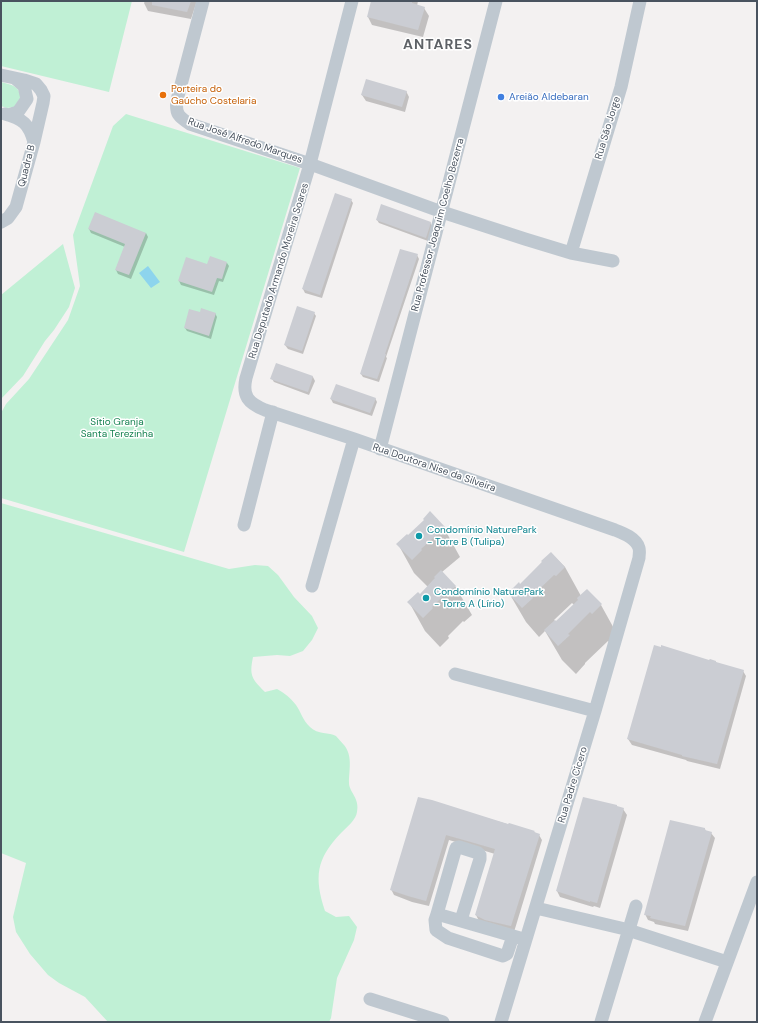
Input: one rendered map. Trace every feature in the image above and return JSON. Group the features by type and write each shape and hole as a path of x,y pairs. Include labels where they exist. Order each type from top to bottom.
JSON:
{"street":[{"name":"Rua José Alfredo Marques","path":"203,1 177,100 176,109 179,116 190,124 310,164 442,212 570,253 613,261"},
{"name":"Rua Deputado Armando Moreira Soares","path":"246,378 310,164 352,1"},
{"name":"Rua Professor Joaquim Coelho Bezerra","path":"380,449 496,1"},
{"name":"Rua São Jorge","path":"570,253 620,87 640,1"},
{"path":"1,75 36,84 44,96 34,142"},
{"name":"Quadra B","path":"5,114 18,112 27,99 24,86 16,79"},
{"name":"Quadra B","path":"1,222 8,218 16,207 34,142 31,130 25,123 20,119 5,114"},
{"name":"Rua Doutora Nise da Silveira","path":"246,378 244,389 248,400 254,406 354,439 626,534 634,540 639,547"},
{"path":"244,525 273,412"},
{"path":"312,586 354,439"},
{"name":"Rua Padre Cícero","path":"500,1022 595,711 639,558 639,547"},
{"path":"455,674 595,711"},
{"path":"461,920 480,855 459,847 456,848 455,851 437,914 435,926 436,930 448,938 503,956 506,954 512,936"},
{"path":"705,1022 757,882"},
{"path":"601,1022 636,906"},
{"path":"536,908 628,930 727,962"},
{"path":"437,914 526,940"},
{"path":"370,999 443,1022"}],"green space":[{"path":"1,1 132,1 109,92 1,66"},
{"path":"1,82 14,86 20,93 21,97 14,107 7,108 1,106"},
{"name":"Sítio Granja Santa Terezinha","path":"126,114 300,168 184,552 1,498 1,413 6,404 29,379 68,320 80,286 73,235 113,126"},
{"path":"63,244 75,288 69,307 23,376 1,399 1,295"},
{"path":"1,503 229,569 255,565 268,566 278,575 294,597 312,616 318,628 312,640 303,651 290,656 277,655 253,657 251,669 254,680 265,692 277,689 285,694 296,705 306,722 313,730 336,736 347,749 350,758 349,786 356,799 358,807 357,812 353,821 326,851 322,860 319,878 319,888 325,911 336,917 349,916 357,927 354,940 337,978 331,1018 329,1022 108,1022 85,997 59,983 48,975 30,954 16,932 13,917 26,863 1,853"}],"water":[{"path":"148,266 160,282 151,288 139,273"}],"building":[{"path":"152,1 191,1 187,12 152,5"},
{"path":"371,1 412,1 412,3 425,7 418,30 367,17"},
{"path":"366,79 407,91 402,107 361,95"},
{"path":"335,193 352,199 320,295 302,289"},
{"path":"381,204 431,222 426,238 376,220"},
{"path":"95,212 146,233 129,275 115,270 125,244 88,229"},
{"path":"400,249 418,254 377,379 360,374"},
{"path":"210,256 227,262 222,279 217,278 212,292 178,281 186,257 207,264"},
{"path":"297,306 315,312 302,351 284,345"},
{"path":"201,308 216,313 209,336 184,328 189,309 200,312"},
{"path":"276,363 313,376 308,392 270,379"},
{"path":"336,384 376,398 370,413 330,399"},
{"name":"Condomínio NaturePark - Torre B (Tulipa)","path":"430,511 445,527 421,549 422,550 412,560 396,544 424,520 423,519"},
{"path":"551,552 565,567 556,576 554,575 522,608 508,593 519,582 520,584"},
{"name":"Condomínio NaturePark - Torre A (Lírio)","path":"441,570 456,586 447,594 446,593 423,618 407,602 418,592 420,594"},
{"path":"587,589 602,604 592,614 590,612 558,646 544,630 555,620 556,621"},
{"path":"654,645 661,647 661,645 744,670 717,764 682,756 627,739"},
{"path":"418,797 508,824 509,823 540,834 511,926 485,920 475,915 495,849 446,835 426,901 390,890"},
{"path":"583,797 624,808 597,903 556,891"},
{"path":"670,820 705,828 705,830 712,832 685,926 650,918 651,916 644,915"}],"place":[{"name":"Porteira do Gaúcho Costelaria","path":"163,95"},
{"name":"Areião Aldebaran","path":"501,97"},
{"name":"Condomínio NaturePark - Torre B (Tulipa)","path":"419,536"},
{"name":"Condomínio NaturePark - Torre A (Lírio)","path":"426,598"}],"district":[{"name":"ANTARES","path":"438,45"}]}
